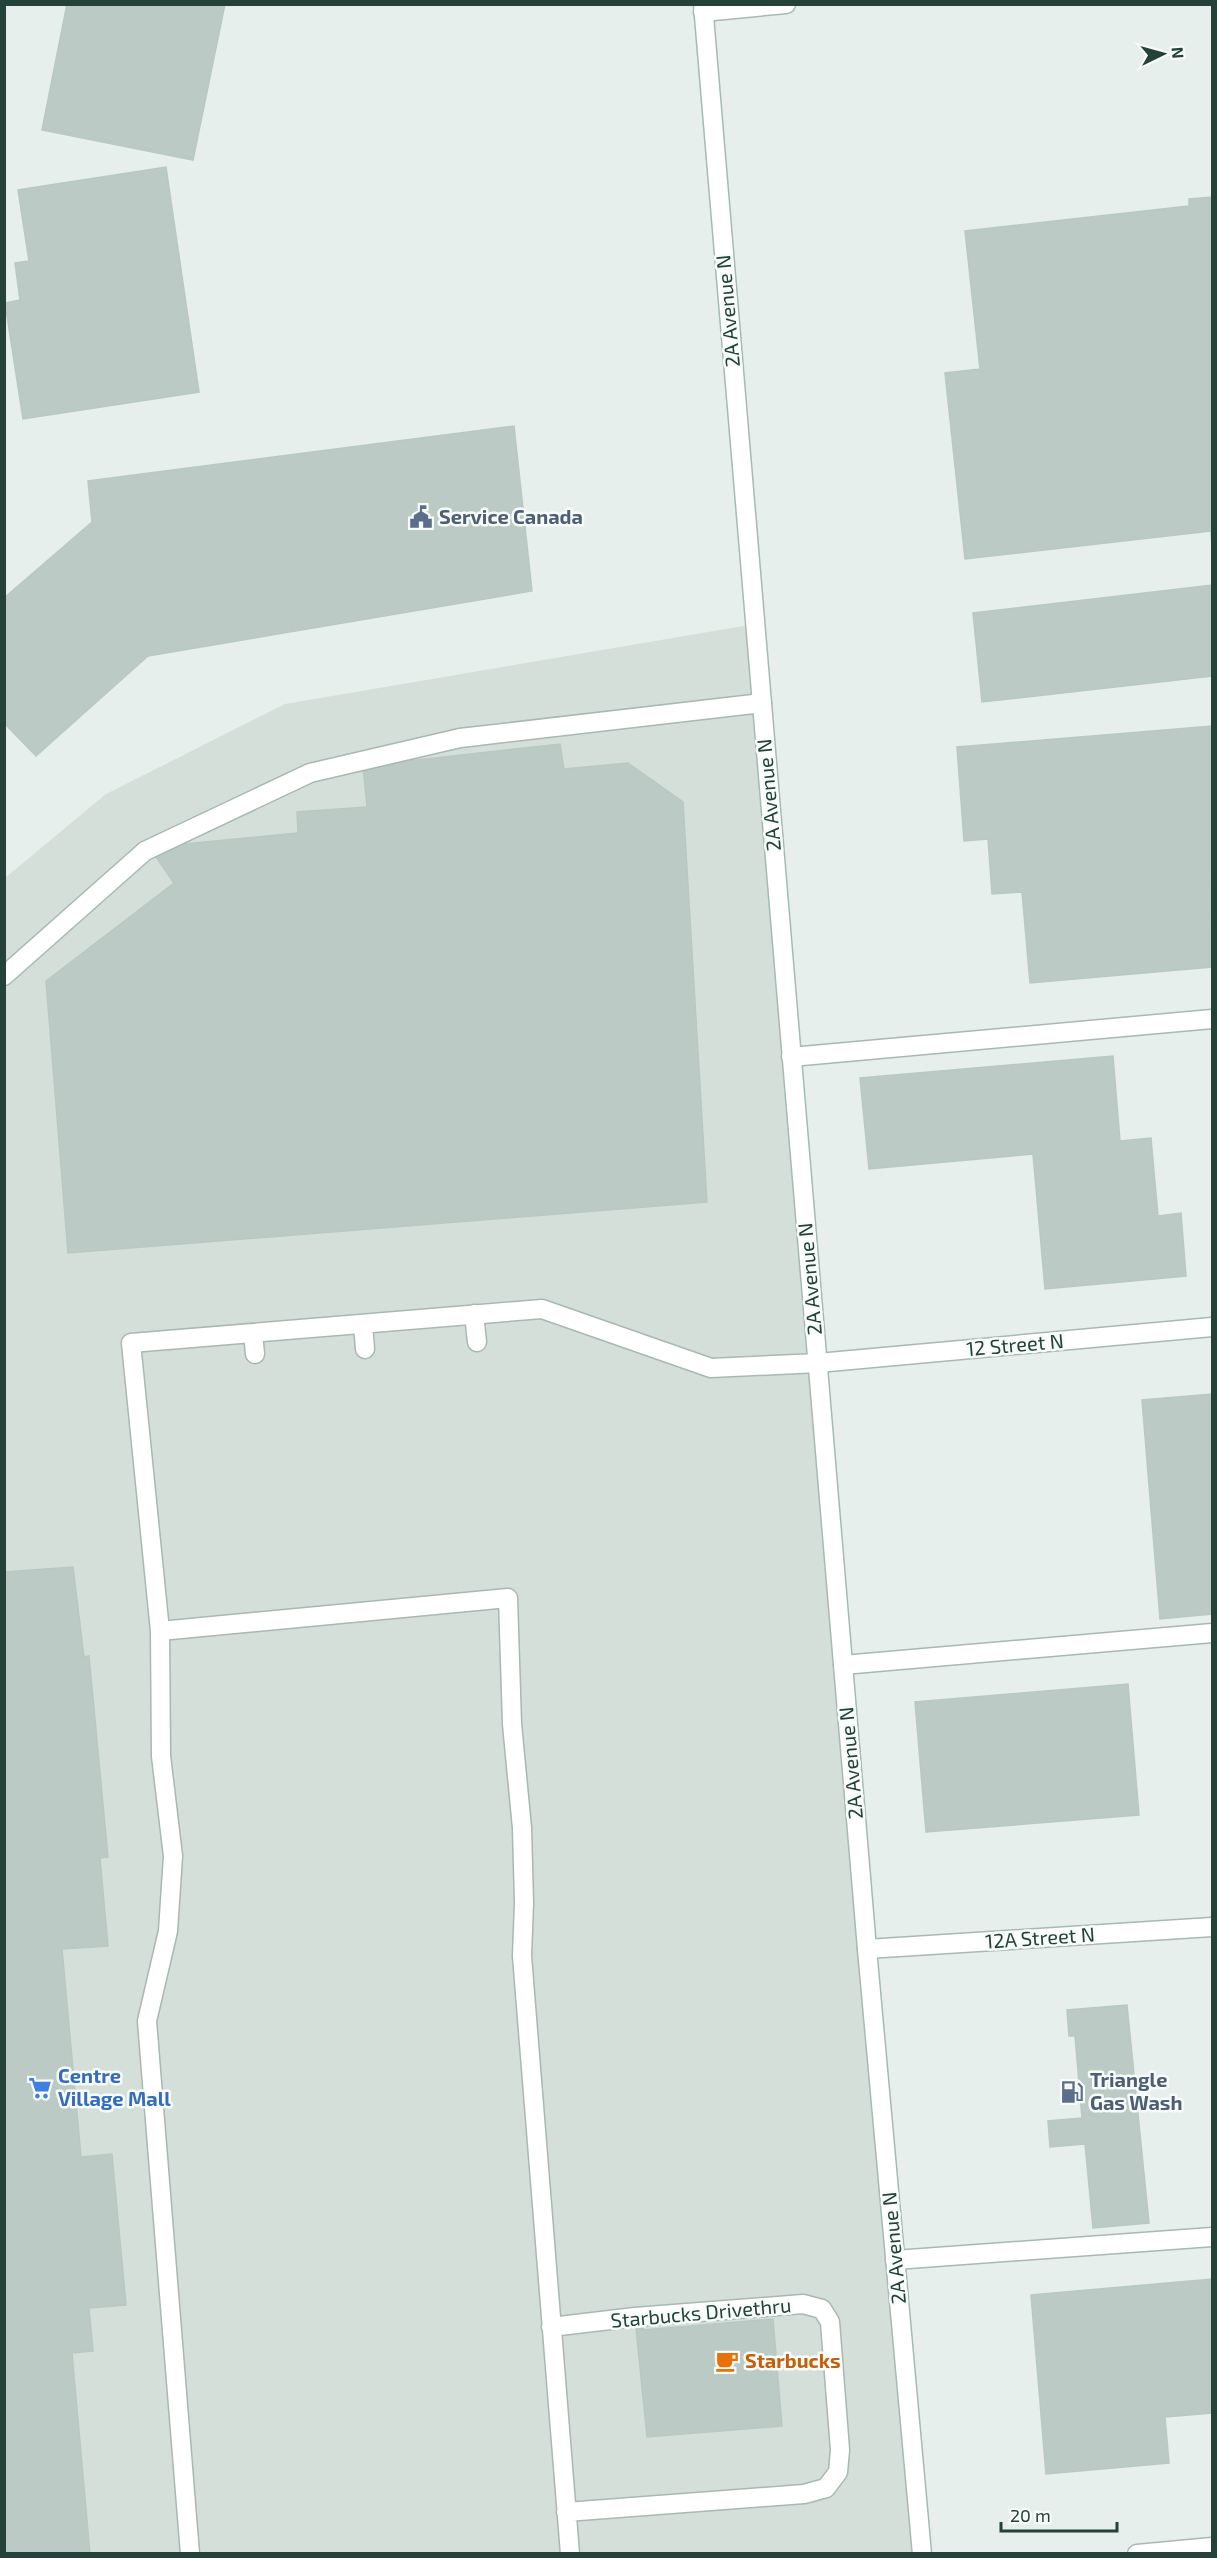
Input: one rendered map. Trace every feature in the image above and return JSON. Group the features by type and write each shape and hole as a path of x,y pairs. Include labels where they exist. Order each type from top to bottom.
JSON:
{"street":[{"path":"703,8 786,4"},
{"name":"2A Avenue N","path":"703,8 867,1949 922,2553"},
{"path":"4,976 145,851 310,773 459,738 762,703"},
{"path":"791,1057 1212,1019"},
{"name":"12 Street N","path":"160,1631 131,1343 542,1309 711,1368 818,1363 1212,1328"},
{"path":"474,1314 477,1342"},
{"path":"363,1324 365,1349"},
{"path":"253,1333 255,1354"},
{"path":"190,2553 147,2021 168,1931 172,1856 161,1756 160,1631 508,1599 512,1724 522,1828 524,1903 522,1956 570,2553"},
{"path":"843,1665 1212,1633"},
{"name":"12A Street N","path":"867,1949 1212,1927"},
{"path":"895,2260 1212,2237"},
{"name":"Starbucks Drivethru","path":"551,2327 803,2304 822,2309 830,2322 840,2450 838,2472 826,2488 804,2494 566,2512"},
{"path":"1137,2553 1212,2547"}],"shaded area":[{"path":"755,624 922,2553 5,2554 5,878 106,794 285,704"}],"building":[{"path":"67,4 225,4 193,160 42,130"},
{"path":"166,167 199,392 23,419 5,303 20,300 15,263 29,261 18,190"},
{"path":"1212,197 1212,546 1211,531 965,559 945,373 980,369 965,231 1189,206 1189,199"},
{"path":"514,426 532,591 148,656 36,756 4,723 4,598 92,522 88,481"},
{"path":"1212,585 1212,676 982,702 973,613"},
{"path":"1212,726 1212,874 1210,874 1212,967 1030,983 1022,892 992,894 988,839 964,841 957,747"},
{"path":"560,744 564,769 628,763 683,802 707,1202 68,1253 46,981 174,883 156,857 174,845 298,833 297,812 367,807 363,766"},
{"path":"1113,1056 1120,1141 1151,1138 1158,1216 1181,1213 1186,1276 1045,1289 1033,1154 869,1169 860,1078"},
{"path":"1212,1394 1212,1614 1160,1619 1142,1400"},
{"name":"Centre Village Mall","path":"73,1567 84,1657 89,1656 108,1857 100,1858 108,1946 62,1949 81,2157 112,2154 126,2305 89,2308 93,2351 72,2353 90,2554 4,2554 4,1572"},
{"path":"1128,1684 1139,1815 926,1832 915,1702"},
{"path":"1127,2005 1149,2223 1093,2228 1085,2144 1050,2147 1048,2121 1082,2118 1075,2036 1069,2036 1067,2010"},
{"path":"1212,2279 1212,2413 1165,2417 1169,2463 1046,2474 1031,2295"},
{"path":"773,2319 782,2426 647,2437 636,2328 643,2328 643,2330"}],"place":[{"name":"Service Canada","path":"421,517"},
{"name":"Centre Village Mall","path":"40,2088"},
{"name":"Triangle Gas Wash","path":"1072,2092"},
{"name":"Starbucks","path":"727,2361"}]}
